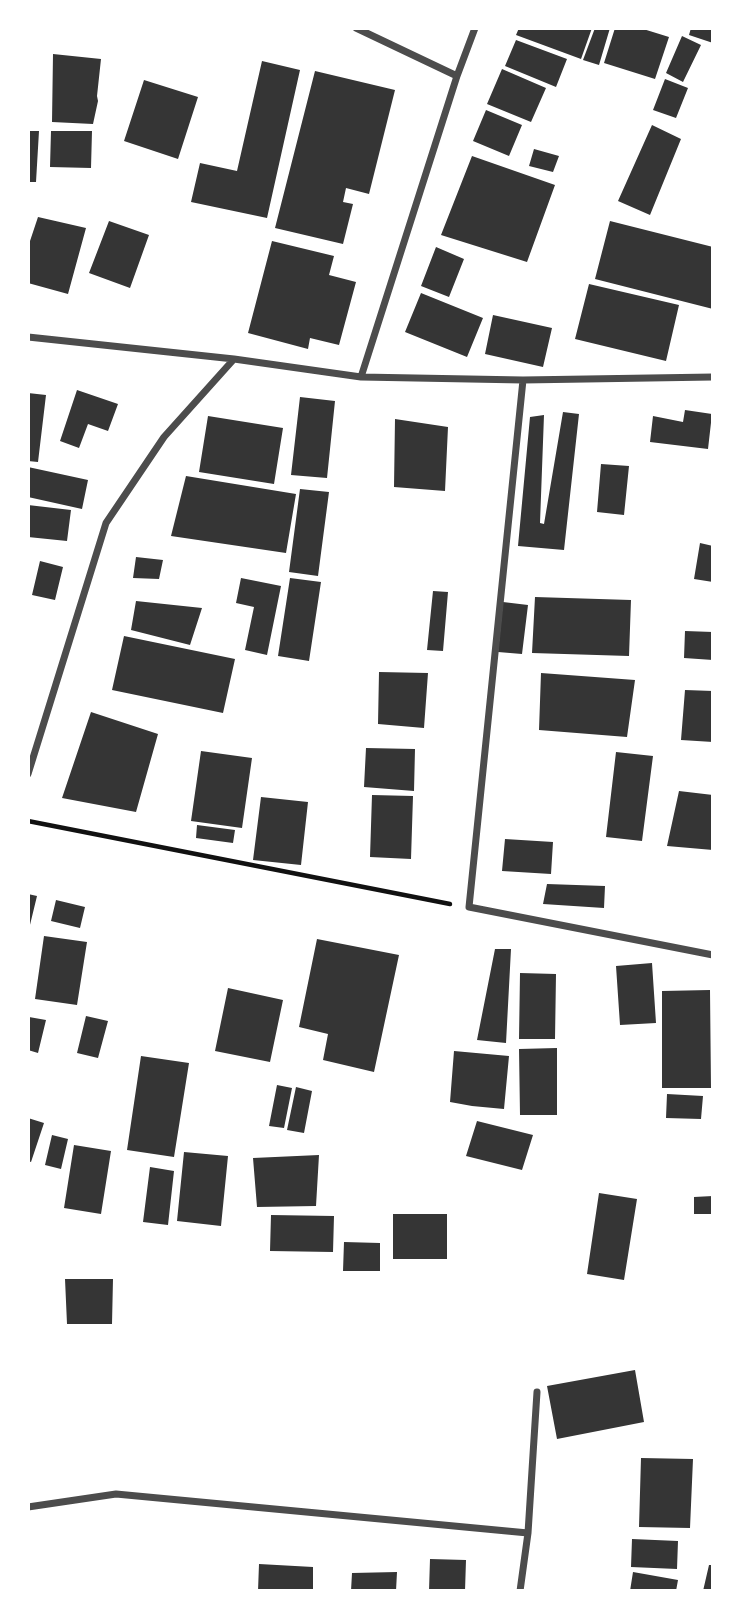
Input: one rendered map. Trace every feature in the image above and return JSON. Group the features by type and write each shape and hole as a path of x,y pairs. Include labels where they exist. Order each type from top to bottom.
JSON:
{"street":[{"path":"356,28 457,76"},
{"path":"361,377 457,76 475,28"},
{"path":"28,337 234,359 361,377 523,380 713,377"},
{"path":"28,774 106,523 164,437 234,359"},
{"path":"523,380 469,907 713,955"},
{"path":"520,1591 528,1533 537,1392"},
{"path":"28,1507 116,1494 528,1533"}],"path":[{"path":"28,821 469,907"}],"building":[{"path":"519,28 592,28 581,59 516,35"},
{"path":"595,28 610,28 599,65 583,60"},
{"path":"615,28 640,28 669,37 655,79 604,63"},
{"path":"691,28 713,28 713,43 689,35"},
{"path":"682,36 701,45 683,82 666,73"},
{"path":"516,40 567,59 556,87 505,66"},
{"path":"53,54 101,59 98,101 93,124 52,122"},
{"path":"262,61 300,70 267,218 191,202 200,163 237,171"},
{"path":"502,69 546,88 531,122 487,104"},
{"path":"315,71 395,90 369,194 346,188 343,202 353,204 343,244 275,228"},
{"path":"665,79 688,88 676,118 653,110"},
{"path":"144,80 198,97 178,159 124,141"},
{"path":"486,110 522,125 509,156 473,141"},
{"path":"652,125 681,139 650,215 618,201"},
{"path":"28,131 39,131 36,182 28,182"},
{"path":"51,131 92,131 91,168 50,167"},
{"path":"534,149 559,156 553,172 529,166"},
{"path":"472,156 555,185 527,262 441,235"},
{"path":"38,217 86,228 68,294 28,283 28,247"},
{"path":"109,221 149,235 130,288 89,273"},
{"path":"610,221 713,247 713,309 595,279"},
{"path":"272,241 334,256 329,275 356,282 339,345 310,338 308,349 248,333"},
{"path":"436,247 464,259 449,297 421,286"},
{"path":"589,284 679,305 666,361 575,339"},
{"path":"421,293 483,318 467,357 405,332"},
{"path":"493,315 552,328 543,367 485,354"},
{"path":"77,390 118,404 108,431 88,424 79,448 60,441"},
{"path":"28,393 46,395 38,462 28,461"},
{"path":"300,397 335,401 327,478 291,475"},
{"path":"685,410 712,414 708,449 650,442 653,416 683,422"},
{"path":"563,412 579,414 564,550 518,546 530,417 544,415 540,523 544,524"},
{"path":"208,416 283,428 274,484 199,472"},
{"path":"395,419 448,427 445,491 394,487"},
{"path":"601,464 629,466 624,515 597,512"},
{"path":"28,467 88,480 82,509 28,497"},
{"path":"186,476 296,494 286,553 171,536"},
{"path":"300,489 329,492 318,576 289,572"},
{"path":"28,505 71,510 67,541 28,537"},
{"path":"700,543 713,546 713,582 694,579"},
{"path":"136,557 163,560 159,579 133,578"},
{"path":"40,561 63,567 55,600 32,595"},
{"path":"241,578 281,586 267,655 245,650 254,607 236,603"},
{"path":"290,578 321,582 309,661 278,656"},
{"path":"433,591 448,592 443,651 427,650"},
{"path":"535,597 631,600 629,656 532,653"},
{"path":"136,601 202,608 190,645 131,630"},
{"path":"503,602 528,605 522,654 498,652"},
{"path":"685,631 713,632 713,660 684,658"},
{"path":"124,636 235,659 223,713 112,690"},
{"path":"379,672 428,673 424,728 378,724"},
{"path":"541,673 635,680 627,737 539,730"},
{"path":"685,690 713,691 713,742 681,740"},
{"path":"91,712 158,734 136,812 62,798"},
{"path":"366,748 415,749 414,791 364,787"},
{"path":"201,751 252,758 242,828 191,821"},
{"path":"616,752 653,756 642,841 606,837"},
{"path":"679,791 713,795 713,850 667,846"},
{"path":"372,795 413,796 411,859 370,857"},
{"path":"261,797 308,802 301,865 253,860"},
{"path":"197,825 235,830 233,843 196,838"},
{"path":"505,839 553,842 551,874 502,871"},
{"path":"547,884 605,886 604,908 543,904"},
{"path":"28,894 37,896 29,929 28,929"},
{"path":"56,900 85,907 80,928 51,921"},
{"path":"44,936 87,942 77,1005 35,999"},
{"path":"317,939 399,955 374,1072 323,1060 328,1034 299,1027"},
{"path":"495,949 511,949 506,1043 477,1040"},
{"path":"652,963 656,1023 620,1025 616,966"},
{"path":"520,973 556,974 555,1039 519,1039"},
{"path":"228,988 283,1000 270,1062 215,1051"},
{"path":"710,990 711,1088 662,1088 662,991"},
{"path":"86,1016 108,1021 98,1058 77,1053"},
{"path":"29,1017 46,1020 38,1053 28,1050"},
{"path":"557,1048 557,1115 520,1115 519,1049"},
{"path":"454,1051 509,1056 504,1109 450,1102"},
{"path":"141,1056 189,1063 174,1157 127,1150"},
{"path":"277,1085 292,1088 284,1128 269,1126"},
{"path":"296,1087 312,1091 304,1133 287,1130"},
{"path":"667,1094 703,1096 701,1119 666,1118"},
{"path":"28,1118 44,1123 31,1162 28,1161"},
{"path":"477,1121 533,1135 522,1170 466,1156"},
{"path":"52,1135 68,1139 61,1169 45,1165"},
{"path":"74,1145 111,1151 101,1214 64,1208"},
{"path":"184,1152 228,1156 221,1226 177,1221"},
{"path":"319,1155 316,1206 257,1207 253,1158"},
{"path":"150,1167 174,1171 168,1225 143,1222"},
{"path":"599,1193 637,1199 624,1280 587,1274"},
{"path":"713,1196 713,1214 694,1214 694,1197"},
{"path":"393,1214 447,1214 447,1259 393,1259"},
{"path":"271,1215 334,1216 333,1252 270,1251"},
{"path":"344,1242 380,1243 380,1271 343,1271"},
{"path":"65,1279 113,1279 112,1324 67,1324"},
{"path":"635,1370 644,1422 557,1439 547,1386"},
{"path":"641,1458 693,1459 690,1528 639,1527"},
{"path":"632,1539 678,1541 677,1569 631,1567"},
{"path":"430,1559 466,1560 465,1591 429,1591"},
{"path":"259,1564 313,1567 313,1591 258,1591"},
{"path":"709,1565 713,1565 713,1591 703,1591"},
{"path":"397,1572 396,1591 351,1591 352,1573"},
{"path":"633,1572 678,1580 676,1591 630,1591"}]}
